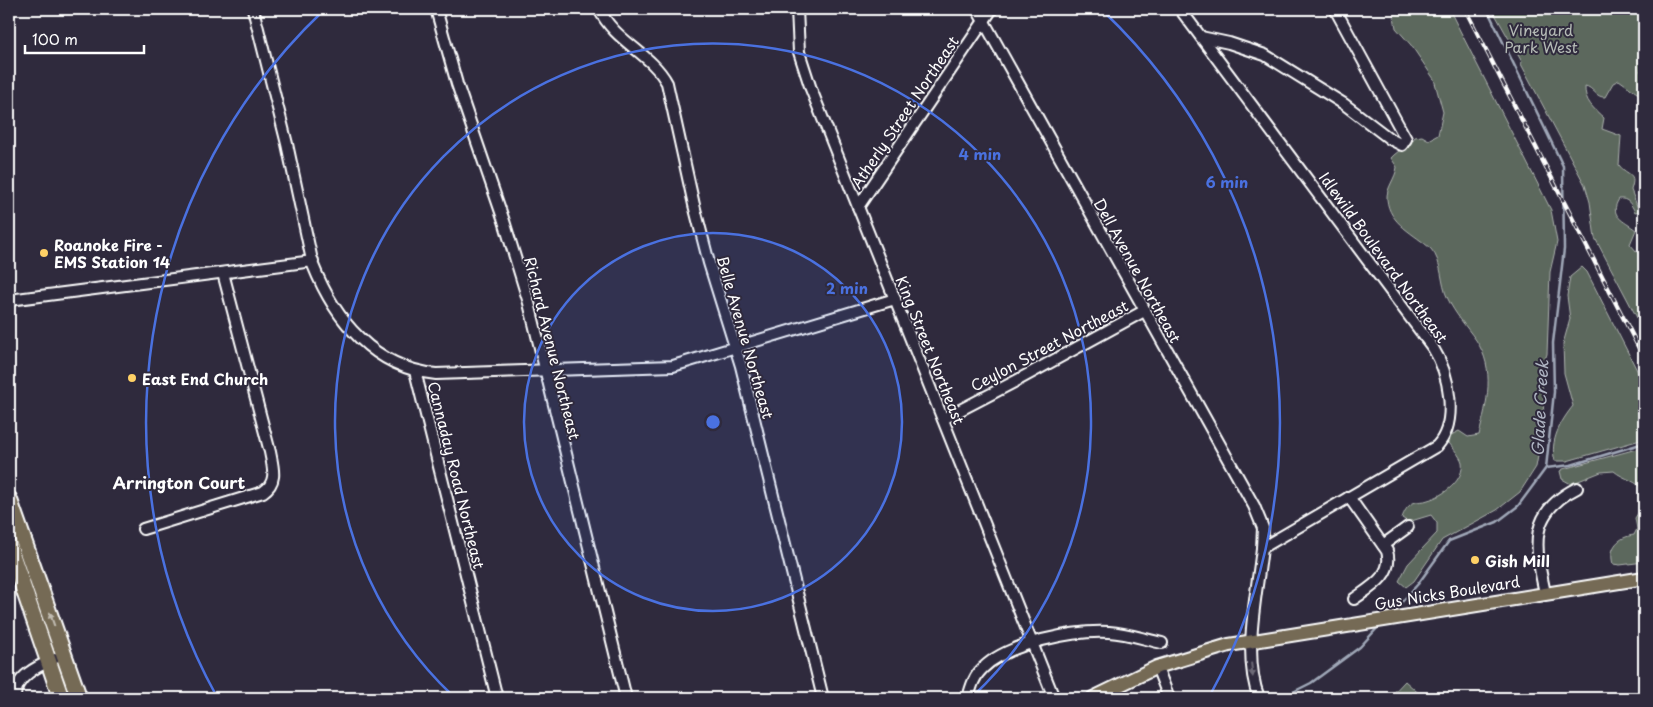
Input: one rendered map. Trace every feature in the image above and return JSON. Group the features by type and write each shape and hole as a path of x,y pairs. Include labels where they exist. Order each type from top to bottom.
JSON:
{"highway":[{"path":"9,499 79,698"},
{"path":"9,546 61,698"}],"main road":[{"name":"Gus Nicks Boulevard","path":"1094,698 1157,667 1198,653 1252,640 1644,578"}],"street":[{"name":"Cannaday Road Northeast","path":"253,9 287,144 313,261 326,294 362,341 389,361 415,371 497,698"},
{"name":"Richard Avenue Northeast","path":"436,9 457,84 517,263 626,698"},
{"name":"Belle Avenue Northeast","path":"599,9 611,29 656,68 667,84 694,205 735,347 823,698"},
{"name":"King Street Northeast","path":"797,9 797,36 803,68 1054,698"},
{"name":"Dell Avenue Northeast","path":"977,9 1254,506 1263,528 1262,548"},
{"name":"Atherly Street Northeast","path":"858,207 992,9"},
{"name":"Idlewild Boulevard Northeast","path":"1180,9 1419,328 1443,368 1448,423 1442,441 1415,460 1262,548"},
{"path":"1201,37 1255,51 1279,63 1344,104 1398,145 1406,141 1403,132 1335,9"},
{"path":"9,300 313,261"},
{"path":"143,529 248,497 268,489 272,484 274,472 224,273"},
{"path":"415,371 436,374 661,368 895,299"},
{"name":"Ceylon Street Northeast","path":"943,419 1144,311"},
{"path":"1545,593 1536,550 1536,538 1541,522 1550,509 1561,496 1577,488"},
{"path":"1349,497 1383,545 1389,559 1388,571 1354,599"},
{"path":"1383,545 1408,527"},
{"path":"1259,698 1251,668 1252,640 1262,548"},
{"path":"968,698 973,680 983,668 998,657 1033,643 1061,635 1095,632 1126,634 1162,643"},
{"path":"15,698 14,693 22,678 64,654"},
{"path":"1157,667 1169,698"}],"green space":[{"path":"1399,9 1449,9 1551,210 1557,242 1550,272 1547,354 1540,372 1544,397 1542,434 1536,467 1520,492 1497,510 1442,540 1414,581 1406,587 1399,581 1408,564 1437,533 1437,523 1431,515 1408,522 1402,518 1406,509 1411,504 1426,501 1440,495 1457,481 1462,469 1462,462 1449,443 1451,435 1459,431 1468,437 1479,435 1487,398 1488,375 1482,351 1457,315 1445,293 1440,267 1435,254 1398,222 1389,208 1387,195 1397,167 1391,158 1415,137 1422,136 1429,140 1438,135 1443,112 1434,79 1411,45 1396,28 1394,16"},
{"name":"Vineyard Park West","path":"1492,9 1644,9 1644,39 1642,45 1644,59 1640,71 1642,74 1644,73 1644,95 1637,93 1619,80 1613,83 1605,97 1599,96 1585,86 1585,91 1593,108 1604,118 1602,129 1621,136 1619,165 1631,175 1633,180 1631,190 1639,211 1635,212 1625,199 1619,199 1615,210 1622,221 1636,230 1630,244 1644,260 1644,331 1595,238 1590,202 1585,185 1521,64 1522,62"},
{"path":"1582,267 1587,272 1644,384 1644,439 1567,461 1555,461 1554,446 1557,432 1573,406 1564,373 1563,344 1570,319 1567,296 1570,277"},
{"path":"1644,447 1644,492 1638,485 1614,471 1601,472 1571,484 1562,479 1560,471 1563,469"},
{"path":"1644,504 1644,562 1613,564 1613,548 1619,541 1634,535 1637,529 1635,518"},
{"path":"1405,681 1424,698 1389,698"}],"waterway":[{"name":"Glade Creek","path":"1391,614 1418,584 1449,541 1497,522 1518,506 1546,468 1554,392 1553,343 1564,249 1563,166 1487,9"},
{"path":"1546,468 1571,465 1644,443"},
{"name":"Glade Creek","path":"1281,698 1311,683 1360,647 1380,625"}],"railway":[{"path":"1465,9 1644,358"}],"place":[{"name":"Roanoke Fire - EMS Station 14","path":"44,253"},
{"name":"East End Church","path":"132,378"},
{"name":"Gish Mill","path":"1475,560"}],"district":[{"name":"Arrington Court","path":"179,482"}]}
